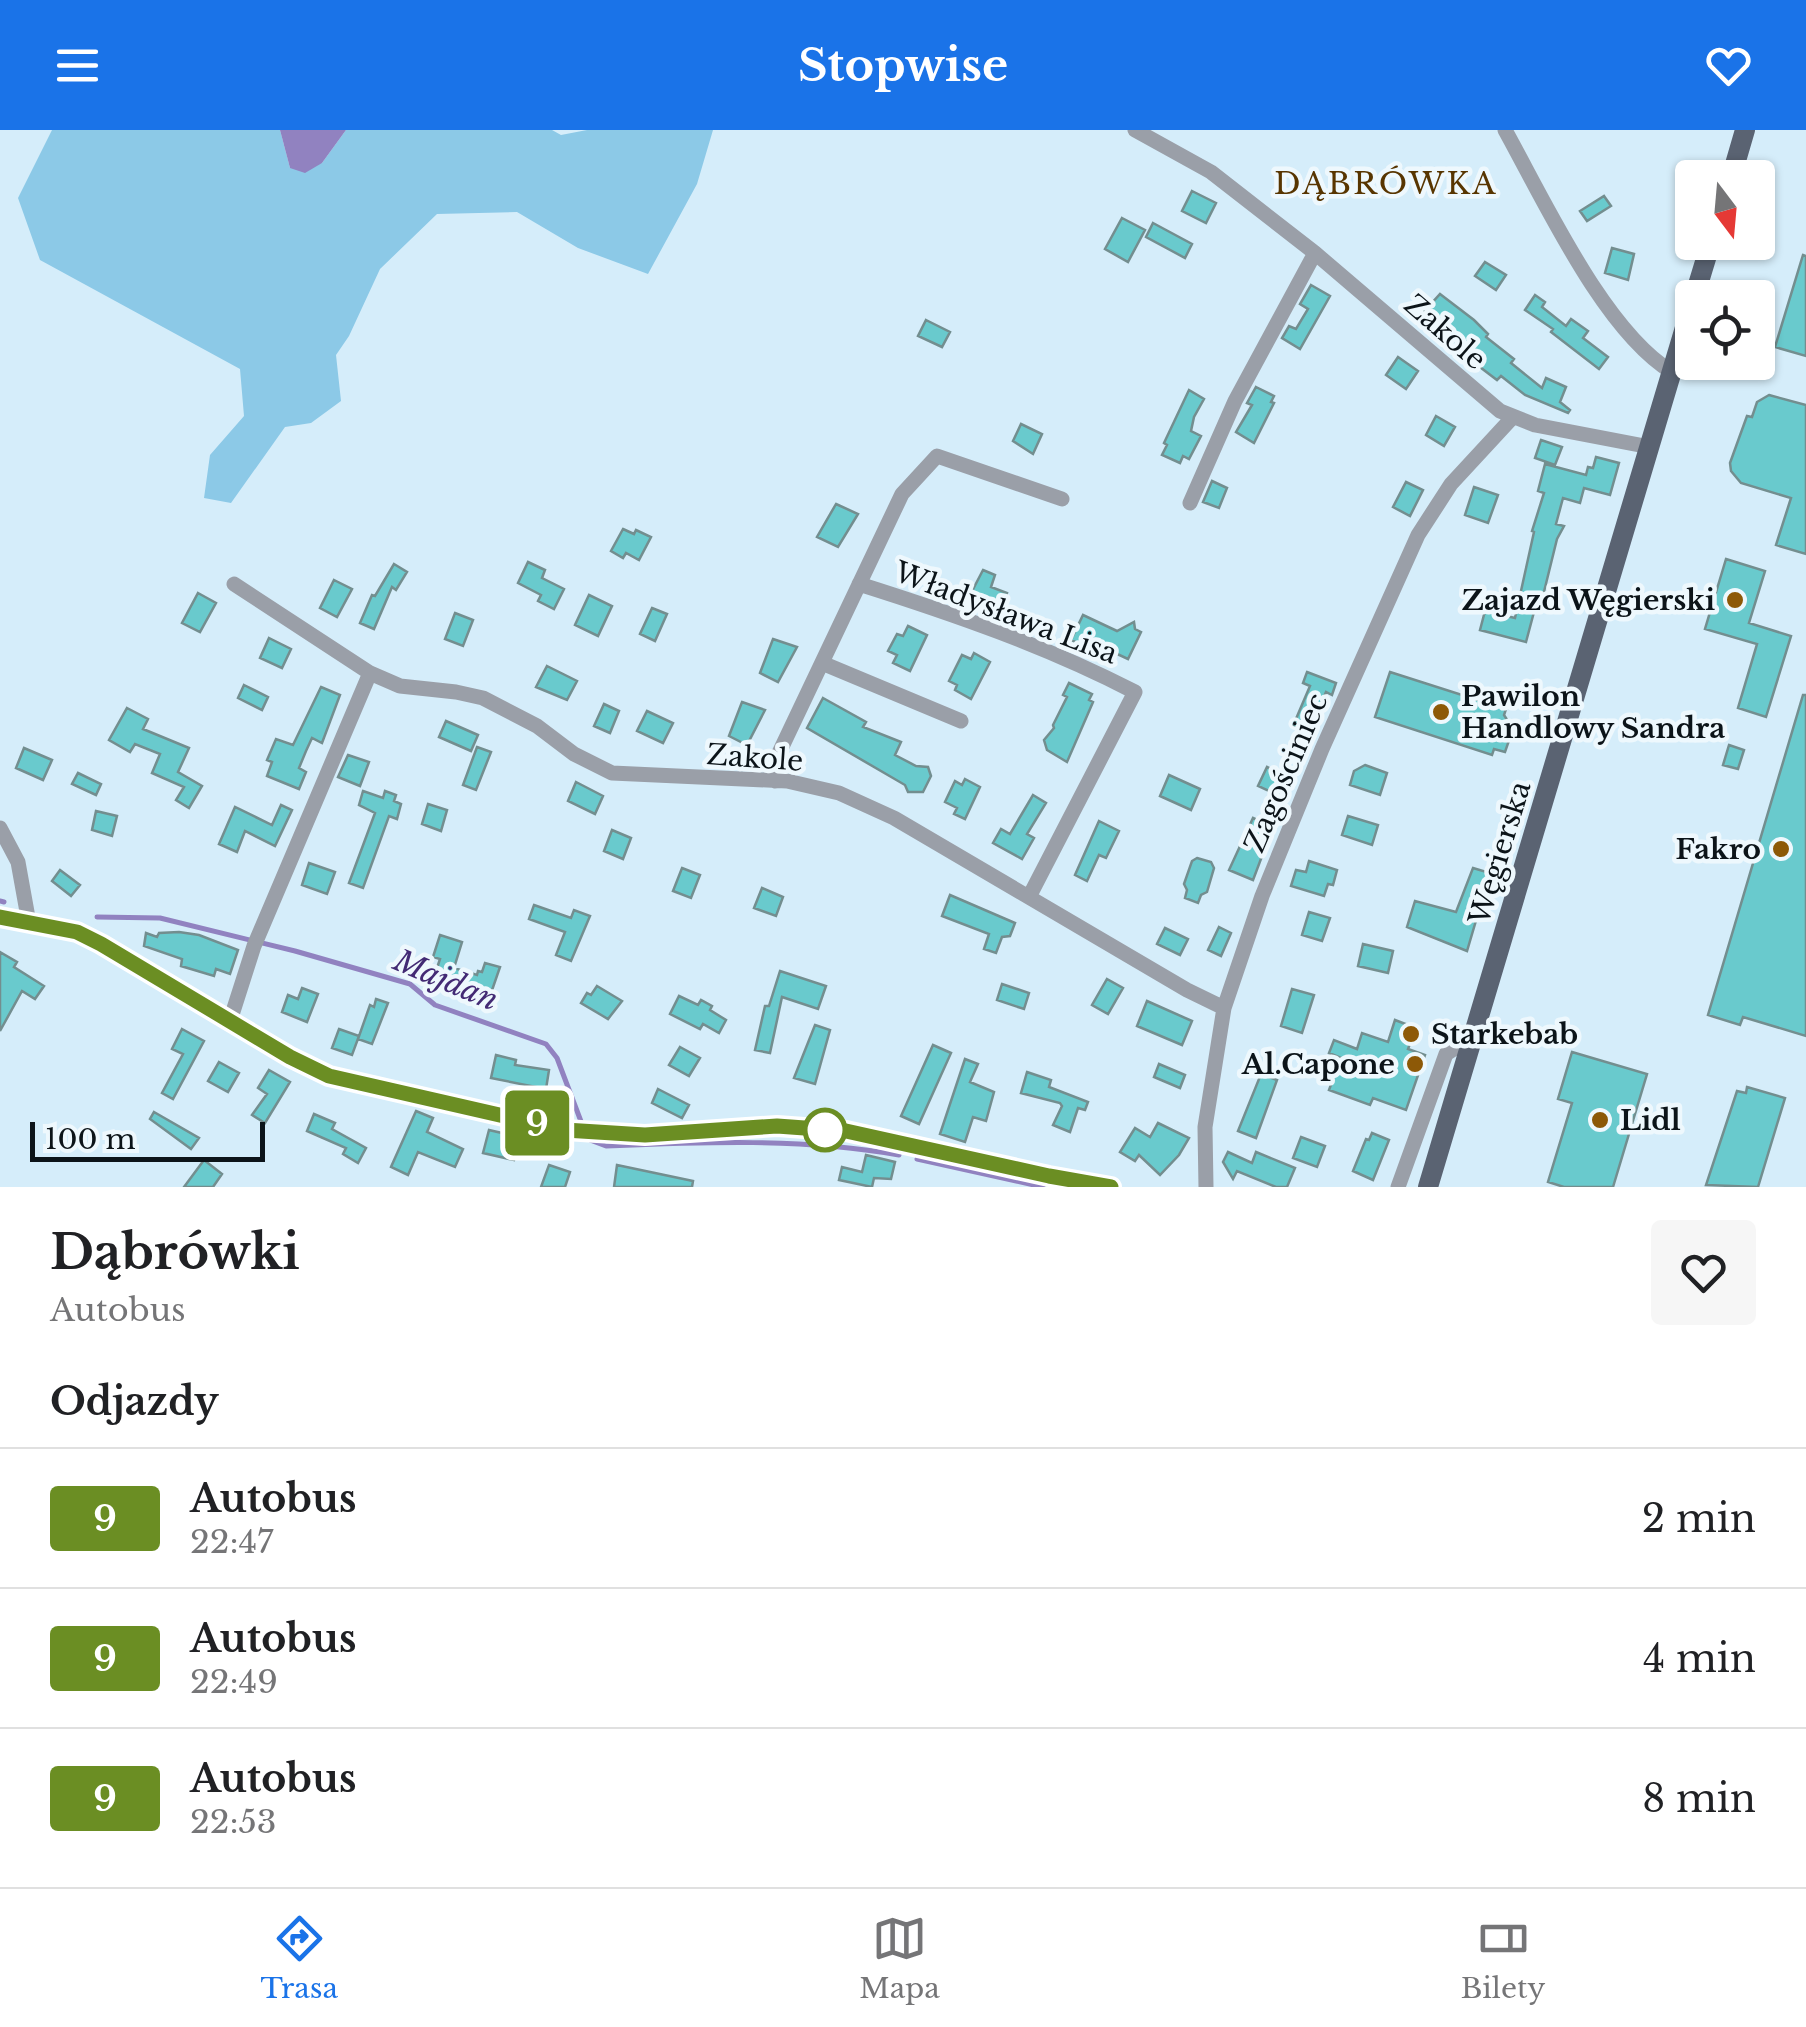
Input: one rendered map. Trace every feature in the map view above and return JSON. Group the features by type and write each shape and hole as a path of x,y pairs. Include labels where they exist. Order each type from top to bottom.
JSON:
{"main road":[{"path":"1736,160 1745,130"},
{"name":"Węgierska","path":"1428,1187 1675,362"}],"street":[{"name":"Zakole","path":"1135,130 1211,172 1512,418 1650,447"},
{"path":"1505,130 1603,298 1639,346 1654,362 1672,372"},
{"path":"1190,503 1235,401 1294,286 1315,254"},
{"name":"Zagościniec","path":"1206,1187 1205,1127 1224,1008 1277,859 1404,562 1451,484 1512,418"},
{"name":"Władysława Lisa","path":"775,781 780,753 902,494 937,456 1062,499"},
{"name":"Zakole","path":"234,584 370,673 400,686 483,698 612,774 775,781 839,793 894,818 1224,1008"},
{"name":"Władysława Lisa","path":"859,584 956,614 1052,652 1135,692 1030,898"},
{"path":"822,663 960,721"},
{"path":"230,1021 256,942 370,673"},
{"path":"0,828 18,862 29,923"},
{"path":"0,917 77,932 329,1076 585,1131 645,1135 777,1126 846,1131 1048,1182 1112,1187"},
{"path":"1398,1187 1446,1054 1472,1038"}],"shaded area":[{"path":"52,130 280,130 290,168 322,163 346,130 552,130 561,135 587,130 713,130 697,184 648,274 578,248 517,212 437,214 380,269 336,355 341,401 311,423 285,427 231,503 204,498 210,455 244,416 240,369 40,260 18,198"},
{"path":"280,130 346,130 322,163 305,173 290,168"}],"building":[{"path":"1192,191 1216,203 1206,223 1182,211"},
{"path":"1604,196 1611,206 1587,221 1580,211"},
{"path":"1122,218 1145,230 1128,262 1105,249"},
{"path":"1153,223 1192,244 1185,258 1146,237"},
{"path":"1612,248 1634,254 1628,280 1605,273"},
{"path":"1803,255 1806,356 1775,347"},
{"path":"1485,262 1506,275 1496,290 1475,276"},
{"path":"1311,285 1330,296 1300,349 1282,338 1289,326 1296,329 1308,309 1300,304"},
{"path":"1440,294 1474,320 1488,334 1486,337 1514,359 1511,363 1542,388 1546,378 1566,387 1560,402 1570,410 1568,413 1525,395 1501,376 1497,380 1426,326 1429,322 1421,315"},
{"path":"1535,295 1545,302 1542,307 1566,326 1571,319 1588,331 1583,338 1608,357 1599,369 1525,310"},
{"path":"926,320 950,332 942,347 918,336"},
{"path":"1398,357 1418,371 1406,389 1386,375"},
{"path":"1256,387 1274,396 1274,403 1254,443 1236,432 1252,405 1247,403"},
{"path":"1189,390 1204,399 1191,431 1201,436 1189,459 1183,456 1180,463 1162,455"},
{"path":"1769,395 1806,405 1806,554 1776,545 1791,498 1741,483 1731,471 1730,463 1747,416 1752,417 1757,402"},
{"path":"1436,416 1455,427 1444,446 1426,435"},
{"path":"1021,424 1042,434 1033,454 1013,441"},
{"path":"1541,440 1562,447 1555,465 1535,458"},
{"path":"1596,457 1619,463 1610,495 1584,488 1580,503 1563,498 1556,524 1564,526 1526,642 1480,630 1485,611 1515,618 1532,531 1544,493 1538,491 1545,464 1586,475"},
{"path":"1212,481 1227,488 1219,508 1203,502"},
{"path":"1406,482 1423,490 1410,516 1393,507"},
{"path":"1474,487 1498,495 1488,523 1465,515"},
{"path":"836,504 858,514 838,547 817,537"},
{"path":"623,529 651,537 639,560 611,551"},
{"path":"1726,559 1765,571 1749,623 1791,636 1766,717 1738,708 1757,644 1705,629"},
{"path":"528,562 545,570 542,578 564,589 554,609 538,601 541,595 518,583"},
{"path":"394,564 407,572 396,590 392,587 374,629 360,623 372,595 375,596"},
{"path":"983,570 995,575 991,587 1007,593 1002,609 969,597"},
{"path":"334,580 352,589 337,617 320,608"},
{"path":"198,593 216,603 200,632 182,623"},
{"path":"589,595 612,606 598,636 575,625"},
{"path":"652,608 667,614 655,641 640,634"},
{"path":"455,613 473,620 463,646 445,639"},
{"path":"1083,615 1117,631 1134,622 1135,629 1141,632 1128,659 1100,646 1097,652 1071,640"},
{"path":"908,626 927,635 910,671 893,663 897,655 888,651 897,634 903,636"},
{"path":"269,638 291,649 282,668 260,658"},
{"path":"773,639 797,647 778,682 760,673"},
{"path":"974,653 990,662 971,699 955,690 957,685 949,681 962,655 971,659"},
{"path":"547,666 577,681 567,700 536,687"},
{"path":"1307,672 1336,683 1332,695 1326,692 1308,733 1293,726 1310,686 1303,683"},
{"name":"Pawilon Handlowy Sandra","path":"1390,672 1506,709 1504,715 1513,729 1505,752 1494,749 1492,755 1375,717"},
{"path":"1069,683 1092,694 1089,700 1093,702 1067,762 1047,750 1044,740 1054,728"},
{"path":"244,685 268,697 262,710 238,698"},
{"path":"321,687 340,695 322,743 312,738 306,751 299,768 306,772 299,789 267,776 272,762 267,760 276,739 293,745"},
{"name":"Fakro","path":"1803,695 1806,1036 1743,1017 1740,1025 1708,1015"},
{"path":"823,698 866,722 863,727 901,742 895,755 916,766 928,767 931,776 923,792 908,792 905,785 807,728"},
{"path":"742,702 765,710 747,745 729,736"},
{"path":"604,704 619,711 610,733 594,726"},
{"path":"127,708 148,719 143,729 189,748 178,772 202,786 189,808 176,800 184,787 152,773 160,754 135,744 130,752 109,740"},
{"path":"647,711 673,723 663,743 637,731"},
{"path":"446,721 478,735 471,751 439,737"},
{"path":"1729,745 1744,750 1738,769 1723,765"},
{"path":"477,747 491,752 476,790 463,785"},
{"path":"24,748 52,760 43,780 16,768"},
{"path":"348,755 369,762 360,786 338,777"},
{"path":"1365,765 1387,773 1380,795 1350,785 1354,771"},
{"path":"1267,767 1291,778 1282,797 1258,786"},
{"path":"78,773 101,784 96,795 72,784"},
{"path":"1169,775 1200,789 1191,810 1160,796"},
{"path":"965,779 980,787 965,819 954,814 957,808 945,802 955,781 962,785"},
{"path":"576,782 603,796 595,814 568,801"},
{"path":"363,791 383,798 385,791 396,795 394,801 401,804 397,819 389,816 363,888 349,883 375,813 359,805"},
{"path":"1033,795 1046,803 1027,834 1034,838 1022,859 993,843 1001,829 1010,834"},
{"path":"428,804 447,810 441,831 422,824"},
{"path":"281,805 292,810 275,846 245,831 237,852 219,844 235,807 272,825"},
{"path":"96,811 117,816 112,836 92,830"},
{"path":"1348,816 1378,825 1372,845 1342,835"},
{"path":"1253,818 1273,827 1253,880 1229,870"},
{"path":"1099,821 1119,831 1106,858 1099,855 1087,881 1075,875"},
{"path":"612,830 631,838 623,859 604,851"},
{"path":"1197,858 1211,862 1214,868 1207,892 1198,903 1185,898 1184,884 1192,861"},
{"path":"1309,861 1337,870 1333,885 1328,884 1324,896 1291,886 1296,870 1306,872"},
{"path":"309,863 335,872 327,894 302,885"},
{"path":"682,868 700,875 691,898 673,891"},
{"path":"1473,868 1490,873 1467,951 1407,927 1415,901 1456,912"},
{"path":"60,870 80,885 71,896 52,881"},
{"path":"762,888 783,897 776,916 754,908"},
{"path":"950,895 1015,923 1010,936 1002,937 996,953 984,949 989,934 942,916"},
{"path":"534,905 571,918 574,910 590,916 571,961 556,955 565,932 529,919"},
{"path":"1309,912 1330,918 1322,941 1302,935"},
{"path":"1219,927 1231,933 1221,956 1208,950"},
{"path":"1165,928 1188,939 1180,955 1157,944"},
{"path":"179,932 238,950 230,974 216,969 214,976 181,966 182,959 144,946 146,933 157,937 159,933"},
{"path":"440,935 462,942 454,968 477,975 485,963 500,967 489,999 441,985 443,977 435,974 440,959 433,957"},
{"path":"1363,944 1393,951 1388,973 1358,966"},
{"path":"0,952 17,962 14,967 44,986 35,999 22,991 0,1031"},
{"path":"780,971 826,986 818,1009 782,997 770,1053 755,1050 765,1006 769,1006"},
{"path":"1107,979 1123,988 1108,1014 1092,1005"},
{"path":"1002,984 1029,993 1024,1009 997,1000"},
{"path":"597,986 622,1001 608,1019 581,1003"},
{"path":"302,988 318,994 307,1022 282,1012 288,995 298,999"},
{"path":"1292,989 1314,995 1302,1033 1281,1026"},
{"path":"679,996 698,1005 701,1000 712,1006 710,1010 726,1020 719,1033 703,1024 700,1029 670,1014"},
{"path":"376,999 388,1003 372,1044 358,1039 370,1005 374,1007"},
{"path":"1147,1001 1192,1021 1182,1045 1137,1026"},
{"path":"1395,1020 1416,1028 1408,1049 1425,1055 1406,1110 1373,1098 1370,1105 1329,1090 1341,1058 1329,1053 1334,1040 1357,1049 1362,1033 1388,1042"},
{"path":"815,1025 830,1030 815,1084 794,1078"},
{"path":"182,1029 204,1041 173,1099 162,1093 183,1054 172,1049"},
{"path":"339,1029 359,1036 352,1055 332,1048"},
{"path":"933,1045 951,1053 919,1124 901,1116"},
{"path":"680,1047 700,1058 689,1076 669,1065"},
{"name":"Lidl","path":"1572,1052 1647,1074 1613,1187 1564,1187 1548,1182 1572,1103 1558,1099"},
{"path":"496,1055 516,1060 515,1065 549,1070 546,1089 491,1078"},
{"path":"965,1059 978,1064 970,1082 994,1092 986,1121 973,1117 965,1142 940,1134"},
{"path":"219,1062 239,1073 228,1092 208,1081"},
{"path":"1159,1064 1185,1075 1180,1088 1154,1077"},
{"path":"269,1070 290,1082 265,1123 252,1115 267,1094 258,1088"},
{"path":"1027,1072 1051,1080 1049,1087 1088,1102 1085,1110 1078,1108 1070,1132 1053,1125 1060,1103 1021,1093"},
{"path":"1261,1074 1277,1080 1256,1138 1238,1131"},
{"path":"1747,1087 1785,1098 1758,1187 1706,1185 1737,1091 1746,1093"},
{"path":"658,1089 689,1105 682,1118 652,1103"},
{"path":"416,1111 433,1118 427,1132 463,1149 455,1167 418,1152 408,1175 391,1167"},
{"path":"154,1112 199,1138 191,1149 150,1119"},
{"path":"314,1114 335,1123 332,1129 366,1148 358,1163 343,1154 346,1148 307,1131"},
{"path":"1158,1123 1189,1138 1160,1175 1139,1155 1135,1161 1120,1152 1135,1128 1150,1137"},
{"path":"489,1130 519,1137 514,1160 483,1153"},
{"path":"1372,1133 1389,1140 1373,1180 1353,1171"},
{"path":"1301,1137 1325,1146 1317,1167 1293,1158"},
{"path":"1228,1152 1252,1163 1256,1152 1295,1168 1287,1187 1276,1187 1237,1171 1233,1179 1223,1162"},
{"path":"866,1155 895,1162 891,1179 874,1178 872,1187 839,1180 842,1167 862,1172"},
{"path":"204,1160 222,1174 213,1187 184,1187"},
{"path":"549,1165 570,1172 565,1187 541,1187"},
{"path":"617,1165 693,1181 692,1187 614,1187"}],"waterway":[{"name":"Majdan","path":"0,901 4,902"},
{"name":"Majdan","path":"97,917 160,918 295,951 410,984 435,1005 546,1044 557,1058 585,1132 590,1140 606,1146 790,1144 899,1155"},
{"name":"Majdan","path":"917,1159 1043,1187"}],"bus line":[{"name":"9","path":"0,917 77,932 329,1076 565,1130 645,1135 777,1126 846,1131 1111,1187"}],"place":[{"name":"Zajazd Węgierski","path":"1735,600"},
{"name":"Pawilon Handlowy Sandra","path":"1441,712"},
{"name":"Fakro","path":"1781,849"},
{"name":"Starkebab","path":"1411,1034"},
{"name":"Al.Capone","path":"1415,1064"},
{"name":"Lidl","path":"1600,1120"}],"district":[{"name":"DĄBRÓWKA","path":"1386,183"}]}
